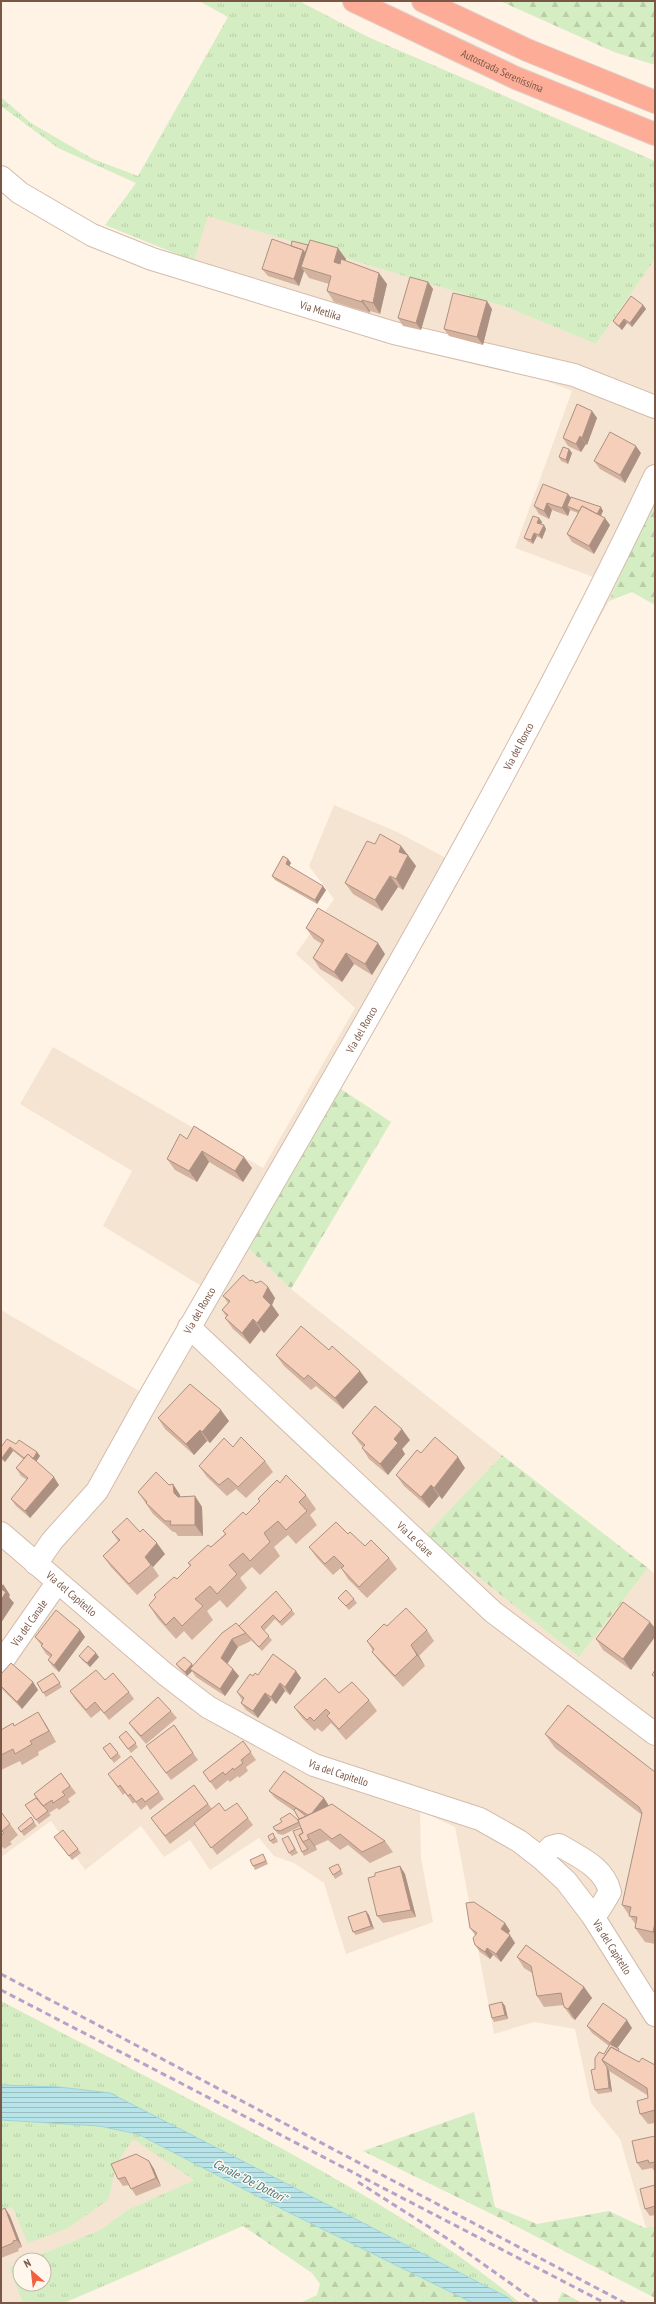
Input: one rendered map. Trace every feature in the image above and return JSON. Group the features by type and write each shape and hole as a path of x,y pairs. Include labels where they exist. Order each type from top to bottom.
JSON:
{"highway":[{"name":"Autostrada Serenissima","path":"354,1 516,78 655,134"},
{"path":"423,1 527,50 655,102"}],"street":[{"name":"Via Metlika","path":"1,177 20,193 92,235 152,259 394,333 574,375 655,407"},
{"name":"Via del Ronco","path":"36,1564 52,1541 97,1491 189,1327 456,862 605,582 655,476"},
{"name":"Via Le Giare","path":"189,1327 493,1612 655,1734"},
{"name":"Via del Capitello","path":"1,1533 57,1583 208,1707 252,1733 314,1764 480,1819 518,1841 541,1858 566,1881 592,1914 655,2015"},
{"name":"Via del Canale","path":"1,1663 57,1583"},
{"path":"541,1858 551,1847 559,1845 596,1868 607,1881 610,1892 599,1910 592,1914"}],"shaded area":[{"path":"207,215 506,307 596,344 655,259 655,495 609,601 249,1249 291,1289 502,1455 427,1535 579,1657 648,1568 655,1574 655,2226 646,2228 620,2139 591,2103 575,2029 534,2022 494,2034 455,1827 420,1811 421,1858 433,1922 346,1954 324,1883 294,1863 274,1856 259,1838 210,1870 190,1840 164,1857 141,1826 85,1870 51,1821 1,1857 1,1310 141,1392 203,1287 103,1226 132,1171 20,1104 53,1047 263,1168 355,1008 296,954 334,899 309,866 334,805 397,832 446,858 596,578 515,548 572,391 526,373 372,338 187,282"},
{"path":"133,2138 194,2180 129,2209 100,2230 46,2252 12,2252 12,2266 9,2267 12,2275 12,2292 19,2292 23,2303 1,2303 1,2211 117,2163"}],"green space":[{"path":"199,1 299,1 368,37 655,161 655,259 596,344 506,307 208,216 194,261 105,225 136,183 58,148 1,106 1,97 31,123 93,159 138,176 228,17"},
{"path":"500,1 655,1 655,65 614,52"},
{"path":"655,495 655,605 632,592 609,601"},
{"path":"338,1087 391,1122 291,1289 249,1249"},
{"path":"502,1455 648,1568 579,1657 426,1535"},
{"path":"1,2001 218,2114 350,2187 438,2241 493,2281 520,2303 514,2303 509,2298 110,2093 59,2087 1,2085"},
{"path":"474,2112 495,2207 537,2224 609,2211 645,2228 655,2226 655,2298 508,2222 363,2151"},
{"path":"1,2120 99,2126 138,2134 288,2212 243,2226 64,2303 23,2303 19,2292 52,2292 52,2252 46,2252 100,2230 129,2209 194,2180 133,2139 117,2163 108,2200 66,2229 28,2243 12,2207 1,2211"},
{"path":"288,2212 473,2303 300,2303 317,2295 320,2284 312,2273 243,2226"},
{"path":"12,2266 12,2275 9,2267"},
{"path":"562,2292 582,2303 557,2303"}],"water":[{"name":"Canale \"De' Dottori\"","path":"1,2085 59,2087 110,2093 509,2298 514,2303 473,2303 288,2212 138,2134 99,2126 1,2120"}],"building":[{"path":"272,239 303,250 294,279 262,269"},
{"path":"310,240 338,248 334,262 340,264 341,259 379,273 373,303 362,300 362,302 327,291 331,276 301,267"},
{"path":"292,241 308,245 305,253 303,250 291,246"},
{"path":"410,277 428,282 416,323 398,318"},
{"path":"453,293 487,301 477,337 444,329"},
{"path":"631,296 643,305 630,323 624,319 619,326 613,321"},
{"path":"577,404 592,411 582,438 580,436 576,444 563,438"},
{"path":"610,432 636,446 620,475 594,461"},
{"path":"563,447 569,449 566,460 559,457"},
{"path":"543,484 568,494 562,508 547,503 544,511 534,506"},
{"path":"571,497 601,507 597,514 582,506 579,511 567,506"},
{"path":"582,506 605,518 589,546 567,534"},
{"path":"533,516 539,518 537,523 544,525 539,535 534,533 531,540 524,538"},
{"path":"380,834 401,846 399,852 408,855 396,879 390,876 375,900 345,883 367,841 375,844"},
{"path":"283,856 288,859 286,864 323,886 315,900 272,876"},
{"path":"318,908 378,943 365,964 346,953 334,972 313,958 324,940 306,928"},
{"path":"194,1126 244,1157 235,1171 202,1151 189,1171 167,1159 180,1134 187,1139"},
{"path":"243,1275 250,1281 252,1280 256,1283 261,1281 268,1287 263,1297 271,1305 257,1323 253,1319 242,1333 225,1318 228,1315 222,1310 230,1301 223,1296"},
{"path":"301,1326 329,1350 332,1346 360,1371 335,1398 308,1375 304,1379 276,1355"},
{"path":"190,1384 221,1410 202,1432 200,1430 186,1444 158,1418"},
{"path":"375,1406 402,1429 394,1439 398,1443 380,1464 362,1448 365,1445 352,1433"},
{"path":"241,1437 265,1461 238,1487 228,1478 219,1485 199,1466 224,1438 233,1447"},
{"path":"435,1437 458,1457 434,1488 431,1485 421,1497 396,1475 417,1450 421,1453"},
{"path":"7,1439 16,1444 19,1440 37,1452 33,1459 28,1454 24,1458 10,1447 2,1458 1,1447"},
{"path":"28,1454 54,1477 25,1511 11,1499 28,1478 16,1468"},
{"path":"156,1472 169,1485 173,1484 174,1493 178,1497 195,1496 195,1525 170,1525 171,1521 165,1521 146,1503 147,1502 138,1492"},
{"path":"286,1475 306,1495 299,1502 307,1511 286,1530 278,1521 264,1533 270,1542 250,1561 243,1553 229,1565 237,1574 217,1594 210,1586 195,1599 203,1606 182,1626 174,1617 166,1625 149,1605 156,1597 154,1595 174,1577 177,1579 191,1565 188,1563 208,1545 211,1547 226,1534 223,1531 243,1512 246,1515 260,1501 258,1499 277,1480 280,1483"},
{"path":"127,1518 140,1532 143,1529 157,1543 145,1557 151,1565 129,1584 103,1556 120,1540 112,1532"},
{"path":"336,1522 348,1534 350,1532 365,1546 371,1540 389,1558 359,1587 341,1568 344,1566 334,1556 325,1564 309,1547"},
{"path":"1,1589 6,1592 1,1600"},
{"path":"346,1590 354,1599 346,1606 338,1598"},
{"path":"276,1591 292,1610 280,1622 273,1615 261,1627 269,1636 259,1647 239,1626"},
{"path":"623,1602 650,1622 623,1659 596,1639"},
{"path":"406,1608 427,1630 411,1645 417,1655 395,1676 372,1652 374,1649 367,1641 384,1624 387,1626"},
{"path":"56,1610 80,1630 54,1665 48,1660 52,1655 41,1646 43,1644 35,1637"},
{"path":"236,1623 246,1633 232,1639 221,1658 233,1669 220,1689 190,1669 222,1633"},
{"path":"88,1646 96,1653 87,1663 79,1656"},
{"path":"273,1654 296,1671 285,1687 280,1683 271,1697 265,1693 253,1711 241,1703 244,1698 237,1692 250,1674 253,1676 255,1673 258,1675"},
{"path":"184,1657 192,1664 185,1672 176,1664"},
{"path":"11,1663 33,1682 17,1702 1,1686 1,1674"},
{"path":"96,1670 105,1680 113,1673 129,1692 104,1713 95,1702 86,1710 70,1691"},
{"path":"655,1670 655,1677 652,1675"},
{"path":"53,1673 60,1683 43,1693 37,1683"},
{"path":"325,1678 339,1693 352,1682 369,1700 339,1729 327,1716 330,1713 326,1709 314,1721 310,1717 307,1720 294,1707"},
{"path":"158,1697 171,1711 141,1736 129,1723"},
{"path":"568,1705 655,1772 655,1923 653,1932 635,1928 637,1917 629,1916 631,1907 622,1905 642,1813 639,1807 545,1734"},
{"path":"38,1712 49,1731 30,1741 32,1744 15,1754 13,1749 1,1755 1,1730 13,1723 14,1726"},
{"path":"174,1725 193,1753 166,1773 146,1746"},
{"path":"126,1731 136,1743 128,1749 119,1737"},
{"path":"243,1741 251,1752 241,1760 243,1763 234,1770 233,1768 225,1775 223,1772 210,1782 203,1772"},
{"path":"110,1743 118,1753 111,1759 103,1748"},
{"path":"131,1756 159,1792 145,1802 142,1798 136,1802 130,1794 128,1796 120,1785 118,1787 108,1774"},
{"path":"284,1771 324,1798 312,1813 308,1815 269,1791"},
{"path":"61,1773 70,1786 62,1792 65,1795 53,1803 52,1800 43,1806 34,1794"},
{"path":"194,1785 208,1804 165,1836 151,1818"},
{"path":"36,1798 48,1811 36,1820 25,1805"},
{"path":"219,1803 225,1811 237,1803 248,1818 211,1848 194,1823"},
{"path":"332,1804 385,1841 362,1852 340,1834 332,1839 320,1829 307,1835 309,1839 303,1842 299,1835 303,1833 298,1820"},
{"path":"296,1808 306,1816 299,1819 294,1810"},
{"path":"1,1812 10,1824 2,1831 4,1833 1,1835"},
{"path":"290,1813 299,1822 280,1831 275,1830 273,1827 282,1822 280,1819"},
{"path":"31,1817 34,1822 21,1832 18,1828"},
{"path":"301,1828 303,1833 299,1835 308,1849 302,1852 293,1831"},
{"path":"63,1830 78,1849 69,1856 54,1837"},
{"path":"273,1833 275,1838 270,1841 268,1836"},
{"path":"288,1836 295,1849 289,1853 282,1839"},
{"path":"263,1854 266,1861 253,1866 250,1860"},
{"path":"338,1864 341,1870 333,1875 329,1868"},
{"path":"400,1866 411,1910 377,1916 368,1878 375,1876 375,1873"},
{"path":"474,1902 505,1923 501,1929 510,1935 496,1954 487,1948 485,1952 475,1945 473,1938 477,1933 470,1928 466,1903"},
{"path":"366,1911 371,1926 353,1932 348,1917"},
{"path":"526,1945 584,1987 568,2009 564,2007 561,1993 537,1996 531,1966 517,1957"},
{"path":"502,2002 505,2015 492,2018 489,2005"},
{"path":"603,2003 627,2020 610,2043 587,2026"},
{"path":"610,2044 619,2049 618,2051 611,2047 602,2060 607,2067 609,2088 595,2090 591,2070 595,2069 595,2058 599,2052 604,2054"},
{"path":"611,2047 639,2062 642,2058 655,2065 655,2110 640,2114 637,2101 648,2098 647,2088 602,2060"},
{"path":"655,2136 655,2162 649,2163 648,2160 637,2163 632,2141"},
{"path":"136,2154 149,2161 156,2178 131,2189 125,2177 118,2179 111,2164"},
{"path":"655,2185 655,2206 645,2209 640,2189"},
{"path":"5,2208 17,2240 1,2248 1,2210"}],"railway":[{"path":"1,1974 625,2303"},
{"path":"1,1990 605,2303"},
{"path":"358,2182 448,2239 538,2303"}]}
